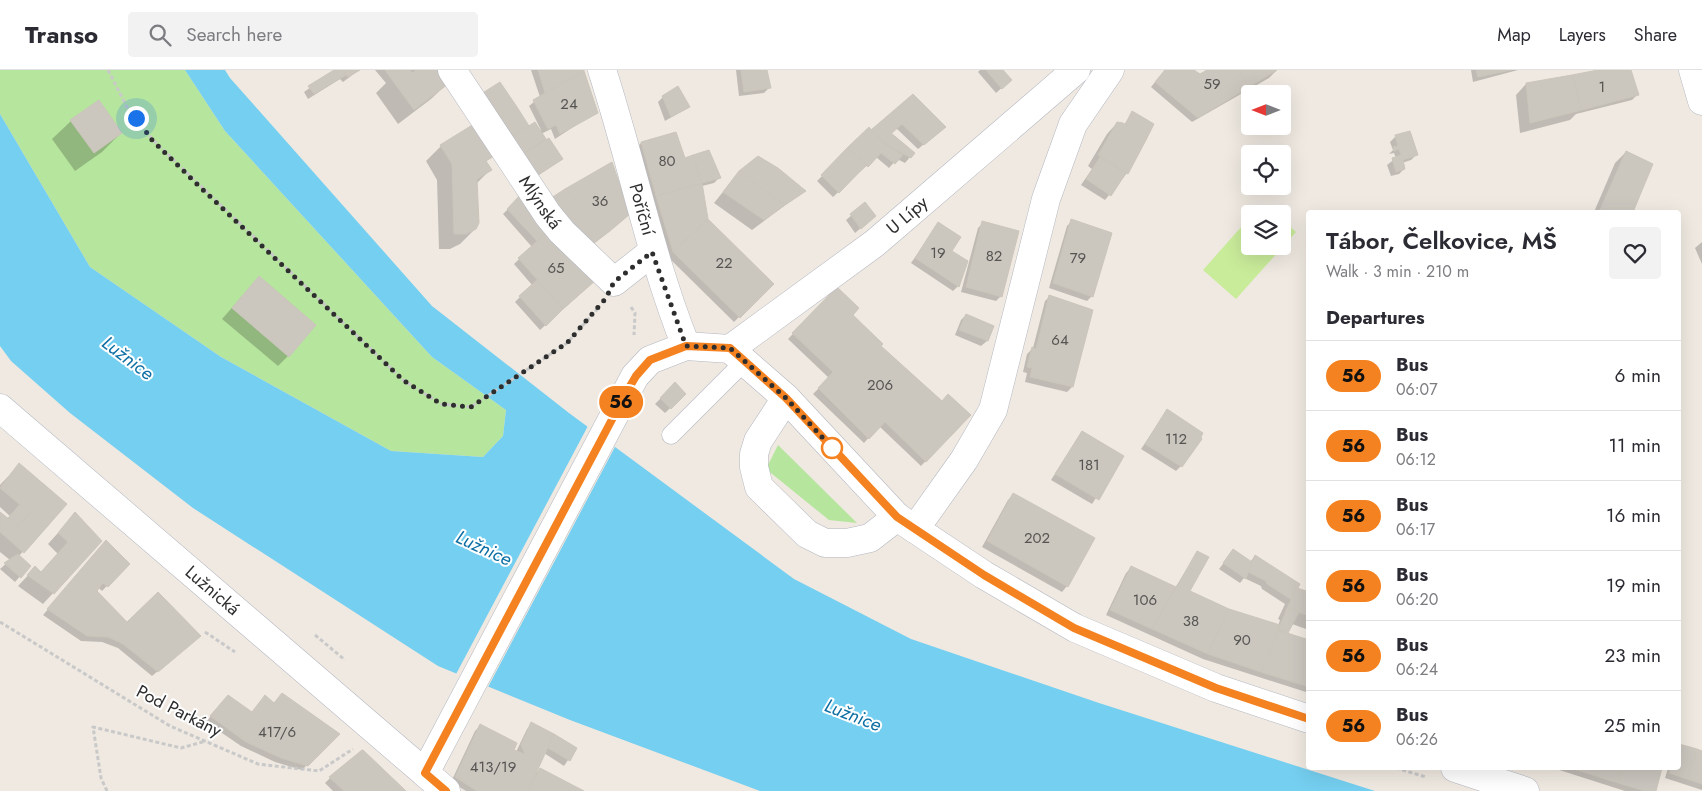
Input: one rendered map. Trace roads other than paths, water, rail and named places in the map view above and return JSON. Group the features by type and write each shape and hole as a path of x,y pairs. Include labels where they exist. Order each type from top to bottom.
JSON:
{"street":[{"name":"Mlýnská","path":"452,70 548,215 562,232 614,282 652,252"},
{"name":"Poříční","path":"602,70 622,133 652,252 686,346"},
{"name":"U Lípy","path":"737,355 875,243 1076,70"},
{"path":"786,398 758,441 754,454 754,467 759,487 807,534 826,543 847,544 870,538 906,523 964,460 993,410 1046,199 1074,124 1110,70"},
{"path":"1693,70 1702,101"},
{"path":"425,773 463,698 636,376 650,360 686,346 737,355 786,398 906,523 984,575 1074,628 1216,688 1306,717"},
{"name":"Lužnická","path":"0,408 446,791"},
{"path":"1461,770 1525,791"}],"lane":[{"path":"671,435 737,355"}],"water":[{"name":"Lužnice","path":"185,70 225,70 230,78 432,306 569,413 794,579 911,639 1099,703 1375,791 760,791 570,720 438,666 193,508 70,413 11,361 0,346 0,114 90,267 221,357 391,451 483,457 503,436 506,410 432,357 225,131"}]}
